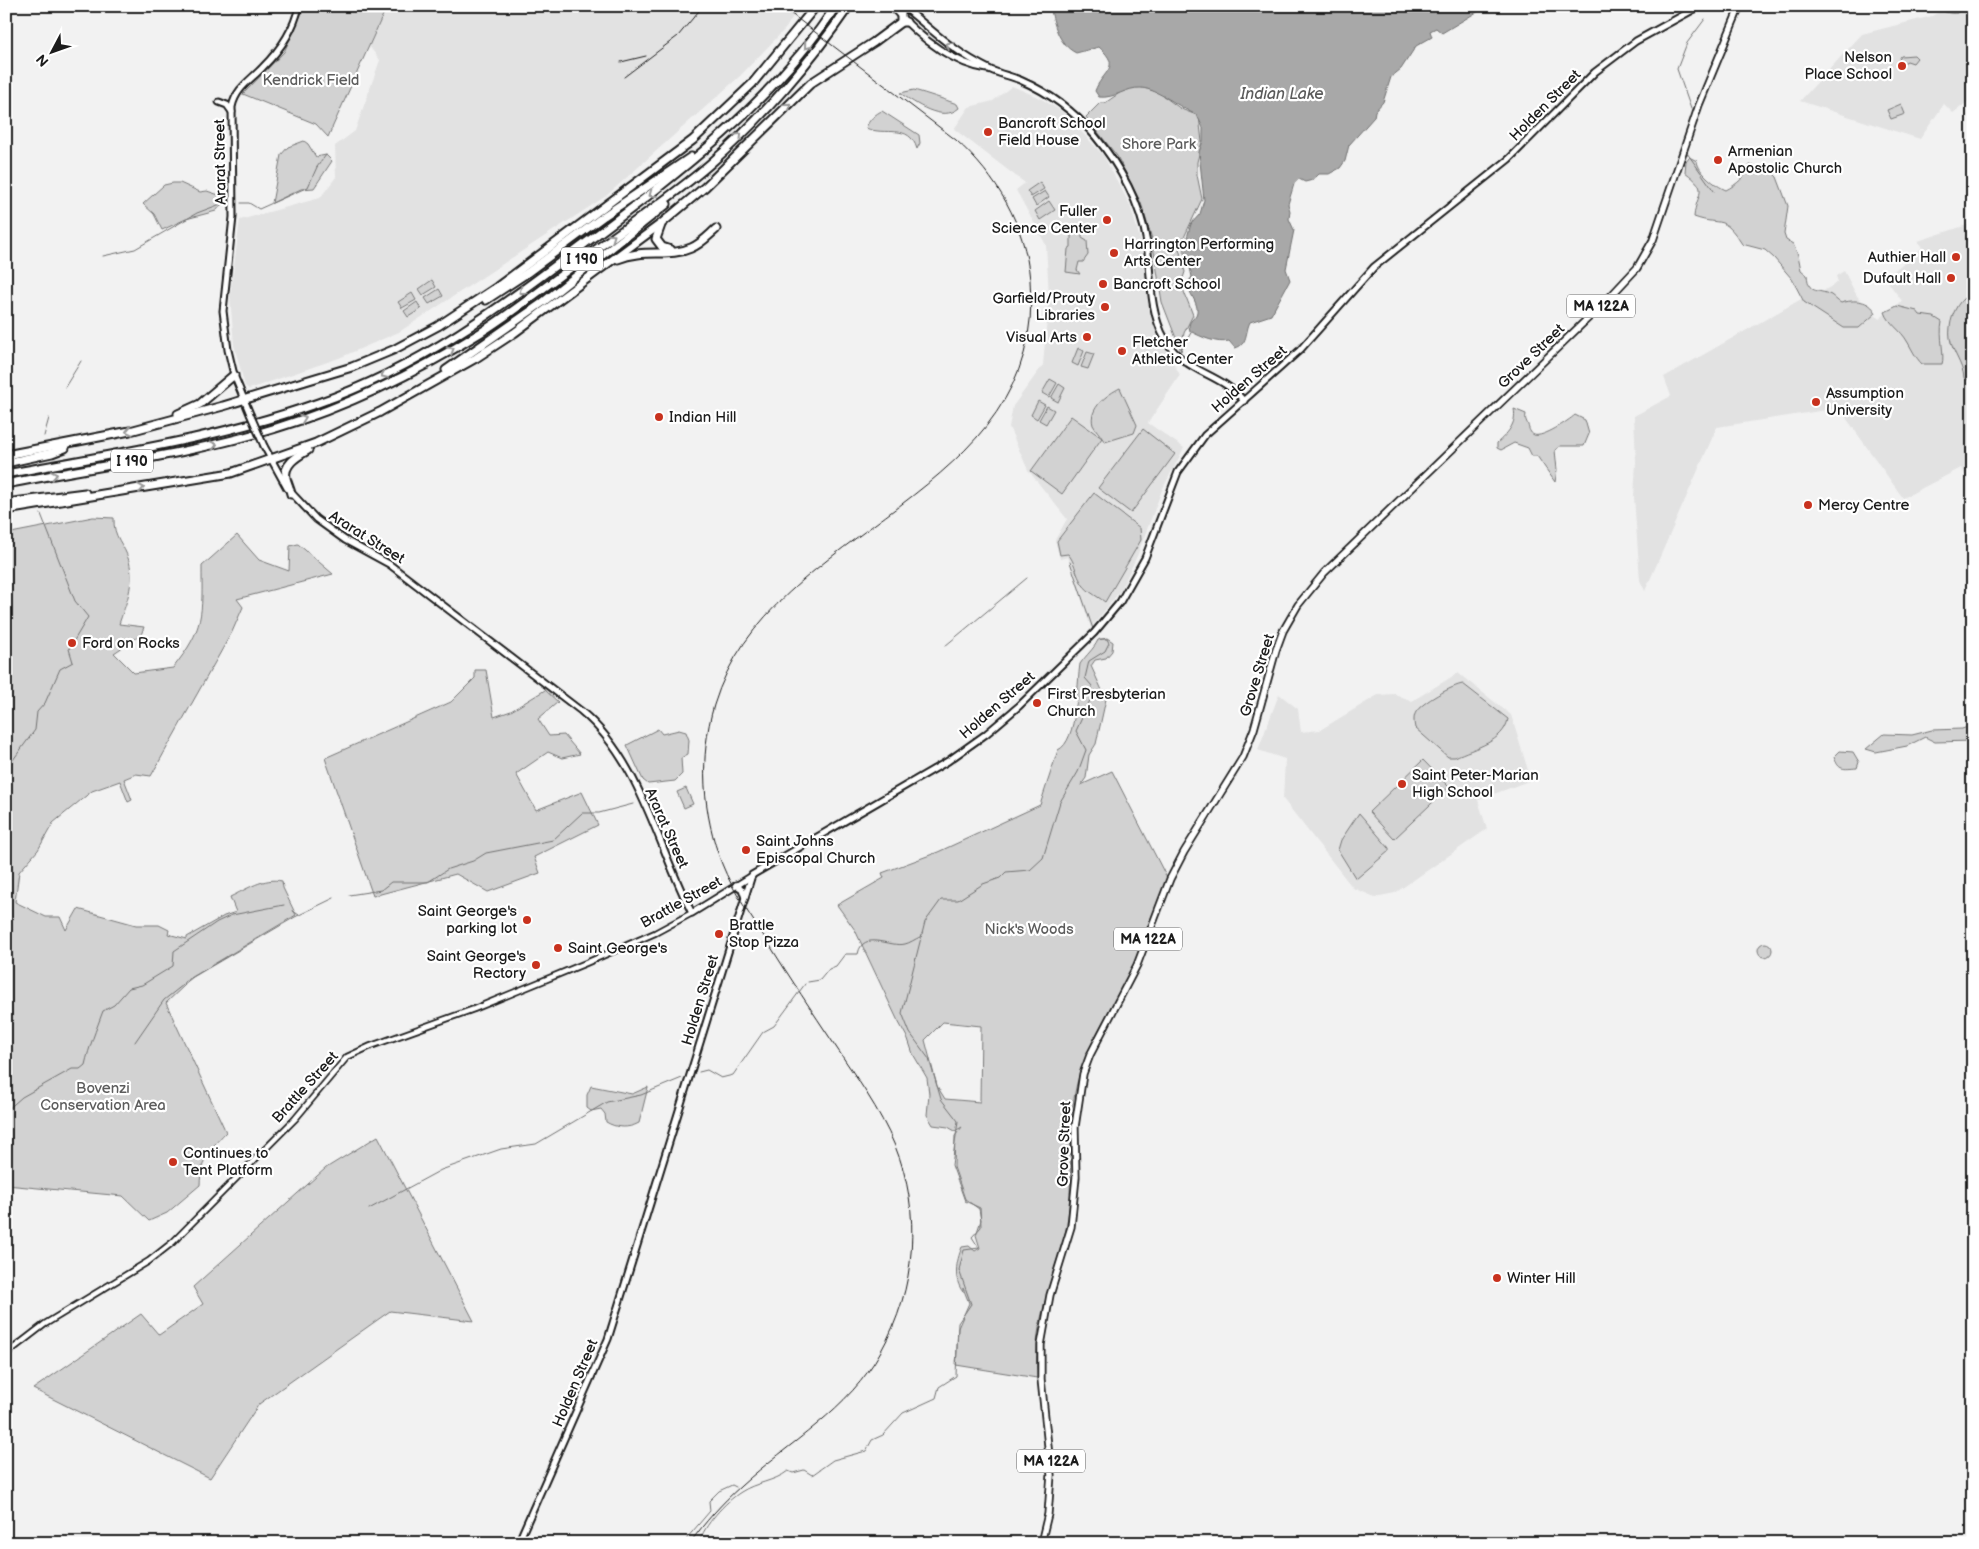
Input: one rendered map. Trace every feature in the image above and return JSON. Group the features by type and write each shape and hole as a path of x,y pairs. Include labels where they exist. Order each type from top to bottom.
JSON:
{"highway":[{"path":"447,321 497,287 693,140 752,84 816,6"},
{"name":"I 190","path":"6,474 238,428 321,402 372,381 443,344 478,323 641,202 711,147 759,100 795,60 836,6"},
{"name":"I 190","path":"6,484 216,444 276,428 357,398 417,370 478,334 682,187 712,162 752,122 805,63 849,6"},
{"path":"6,510 211,478 243,470 329,437 380,412 497,345 663,222 705,187 811,83 903,21 902,6"},
{"path":"6,455 76,443 155,425 352,367 397,348 501,291 604,216 702,149 711,147"},
{"path":"380,412 456,364 542,303 631,234 673,199 682,187"},
{"path":"663,222 657,233 658,242 664,248 678,251"},
{"path":"606,264 635,253 678,251 694,246 716,229"},
{"path":"155,425 166,418 191,409 234,375"},
{"path":"291,494 286,478 287,468 296,457 329,437"},
{"path":"6,462 52,453 76,443"},
{"path":"6,503 102,492 111,493"}],"main road":[{"name":"Ararat Street","path":"299,6 292,27 279,49 238,90 232,112 234,212 223,310 234,375 250,414 270,460 291,494 320,522 389,564 581,711 598,727 617,751 627,768 692,913"},
{"path":"891,6 903,21 924,38 949,54 972,65 991,70 1032,86 1063,104 1105,148 1122,174 1141,221 1146,240 1156,314 1166,340 1184,362 1224,382 1244,401"},
{"path":"902,6 941,40 991,70"},
{"name":"Holden Street","path":"518,1543 608,1339 752,875 966,749 1006,718 1094,633 1120,602 1136,576 1168,494 1183,463 1205,435 1300,350 1374,267 1509,159 1595,72 1636,42 1700,6"},
{"name":"Grove Street","path":"1041,1543 1048,1514 1051,1480 1050,1448 1041,1379 1041,1345 1047,1310 1071,1227 1076,1177 1076,1119 1086,1064 1133,974 1180,861 1243,757 1254,729 1276,650 1288,622 1304,596 1324,573 1608,299 1636,268 1653,240 1702,96 1740,6"},
{"path":"219,102 227,105 232,112"},
{"name":"Brattle Street","path":"692,913 752,875"},
{"path":"736,885 743,890 745,900"}],"street":[{"name":"Brattle Street","path":"6,1354 45,1324 149,1261 173,1242 295,1119 347,1057 371,1046 474,1009 594,960 692,913"}],"shaded area":[{"path":"387,6 799,6 786,28 740,76 606,196 399,332 339,358 249,389 245,386 234,345 230,296 240,220 320,198 336,177 335,146 355,131 380,60 369,46"},
{"name":"Nelson Place School","path":"1949,6 1973,6 1973,98 1953,113 1944,104 1920,139 1800,101 1862,34 1932,16"},
{"name":"Bancroft School","path":"1012,86 1040,98 1063,112 1103,155 1130,205 1144,253 1149,294 1160,339 1180,375 1148,423 1184,448 1162,490 1137,556 1120,591 1091,628 1068,557 1060,559 1055,540 1067,519 1028,470 1009,427 1013,406 1043,365 1049,296 1046,245 1016,190 1025,183 954,129 969,107 993,101"},
{"name":"Assumption University","path":"1973,223 1973,487 1961,468 1903,498 1839,408 1717,427 1645,591 1640,580 1634,497 1636,462 1634,416 1671,396 1664,377 1819,289 1822,292 1838,282 1836,276 1844,271 1857,296 1879,319 1902,301 1885,278 1922,248 1918,241"},
{"name":"Saint Peter-Marian High School","path":"1458,673 1511,715 1531,780 1478,800 1487,829 1395,893 1375,897 1353,888 1283,799 1285,759 1258,750 1279,694 1298,709 1301,732 1320,730 1378,695 1395,694 1412,701"}],"green space":[{"name":"Kendrick Field","path":"305,6 387,6 328,137 316,124 243,94 284,52"},
{"path":"1938,6 1963,6 1957,13 1949,13 1943,11"},
{"path":"1914,55 1917,58 1913,63 1907,61 1900,65 1897,63 1901,56"},
{"name":"Shore Park","path":"1137,86 1158,92 1181,109 1199,116 1202,142 1197,162 1197,175 1202,199 1179,248 1185,272 1181,284 1193,315 1184,333 1181,351 1162,302 1152,239 1141,203 1117,156 1086,117 1100,103 1105,103 1121,92"},
{"path":"914,90 957,104 959,108 945,113 929,110 900,93"},
{"path":"1901,104 1905,114 1891,119 1887,110"},
{"path":"882,111 919,135 920,143 917,149 913,141 902,133 866,128 872,118"},
{"path":"304,141 316,157 326,155 332,161 314,188 301,189 272,203 281,155 288,147"},
{"path":"1689,157 1697,161 1701,170 1708,178 1726,190 1741,180 1750,165 1770,170 1777,177 1788,206 1784,234 1786,240 1793,244 1798,255 1801,270 1807,275 1809,286 1814,290 1831,295 1841,303 1856,301 1866,303 1876,313 1859,328 1844,328 1804,302 1792,279 1765,250 1742,244 1725,224 1694,217 1700,188 1693,178 1685,172 1686,161"},
{"path":"1040,182 1044,189 1031,197 1027,191"},
{"path":"180,183 200,192 207,191 219,195 223,203 216,211 186,219 162,230 154,214 143,204 164,185"},
{"path":"1045,191 1049,197 1036,206 1032,199"},
{"path":"1049,201 1055,210 1040,220 1035,211"},
{"path":"1071,231 1082,233 1082,238 1087,241 1088,255 1083,262 1079,262 1077,270 1080,274 1066,272 1068,249 1071,247"},
{"path":"432,280 436,287 423,295 419,289"},
{"path":"439,289 443,296 429,304 425,298"},
{"path":"412,293 416,300 402,308 398,302"},
{"path":"1964,298 1973,298 1973,380 1971,381 1964,378 1950,338 1953,316 1960,301"},
{"path":"417,302 421,309 408,317 404,311"},
{"path":"1897,306 1917,311 1920,315 1934,317 1942,322 1942,364 1922,364 1917,359 1904,337 1889,320 1885,312"},
{"path":"1078,348 1084,351 1078,366 1072,363"},
{"path":"1087,352 1094,354 1088,369 1081,367"},
{"path":"1050,379 1057,383 1049,397 1042,393"},
{"path":"1059,384 1065,388 1058,402 1051,398"},
{"path":"1120,388 1137,425 1134,433 1105,442 1093,425 1093,413 1096,407 1110,394"},
{"path":"1038,401 1045,405 1037,419 1031,415"},
{"path":"1047,406 1054,410 1046,424 1039,420"},
{"path":"1514,409 1526,414 1529,429 1534,435 1549,432 1575,415 1585,420 1589,434 1584,446 1560,446 1555,450 1557,470 1555,482 1537,456 1532,456 1528,448 1514,443 1501,450 1497,448 1497,443 1513,424"},
{"path":"1071,416 1102,438 1062,494 1031,471"},
{"path":"1143,429 1175,454 1131,513 1098,488"},
{"path":"1094,493 1140,528 1141,540 1105,602 1082,584 1068,554 1060,555 1057,541"},
{"name":"Bovenzi Conservation Area","path":"93,517 114,518 115,531 129,561 131,569 130,586 119,624 144,627 141,635 114,653 134,673 173,668 191,642 196,631 201,609 202,566 237,535 259,560 289,571 290,546 298,544 333,574 237,599 243,607 232,632 151,776 136,774 124,779 132,800 128,802 120,781 92,791 53,823 38,850 19,872 15,902 46,917 60,917 66,930 78,909 136,925 159,925 169,930 168,934 187,939 187,937 224,916 236,912 230,897 256,884 275,880 282,881 283,888 296,915 184,982 185,985 166,1003 226,1132 214,1145 204,1162 200,1185 167,1213 149,1221 123,1196 6,1185 6,534"},
{"name":"Nick's Woods","path":"1107,638 1113,642 1112,651 1106,658 1095,660 1091,666 1106,699 1096,744 1089,755 1086,778 1081,785 1112,771 1167,878 1128,977 1093,1042 1077,1083 1073,1101 1068,1215 1065,1234 1039,1326 1037,1378 956,1365 958,1328 969,1303 963,1288 963,1292 958,1282 957,1264 962,1247 969,1246 975,1251 980,1248 976,1235 981,1220 979,1209 965,1199 954,1167 955,1136 962,1127 955,1131 948,1127 933,1125 927,1115 929,1094 927,1078 913,1054 908,1039 855,930 837,905 884,878 882,873 938,852 1040,805 1058,750 1065,744 1073,724 1080,664 1098,640","holes":["943,1022 981,1026 980,1102 945,1099 937,1086 925,1040"]},
{"path":"475,670 486,670 494,717 511,711 545,690 558,702 538,719 549,736 564,735 580,754 562,758 548,752 516,774 536,810 582,792 598,825 534,857 540,873 488,892 456,874 373,896 325,758 451,702 475,678"},
{"path":"1463,684 1508,719 1501,733 1494,739 1455,757 1448,757 1415,728 1414,716 1419,708 1430,699"},
{"path":"1973,725 1973,741 1935,742 1925,737 1907,746 1876,752 1866,749 1884,734 1912,735 1932,730 1962,729"},
{"path":"658,729 662,734 679,730 686,732 689,740 688,754 681,758 682,774 675,781 648,784 643,780 627,745"},
{"path":"1840,751 1853,752 1859,762 1857,768 1845,769 1838,765 1834,757"},
{"path":"1423,760 1449,787 1394,839 1369,812"},
{"path":"686,788 693,804 684,808 677,792"},
{"path":"1359,813 1389,848 1389,851 1356,879 1338,850 1341,840"},
{"path":"1762,943 1768,943 1772,950 1768,957 1762,957 1758,953 1758,947"},
{"path":"591,1086 632,1094 648,1087 639,1123 626,1127 614,1126 606,1122 605,1114 601,1109 591,1111 587,1108 587,1095"},
{"path":"378,1136 474,1321 390,1311 259,1404 210,1478 33,1389 141,1314 159,1335 203,1304 193,1287 326,1168"}],"water":[{"name":"Indian Lake","path":"1050,6 1487,6 1442,33 1436,28 1430,31 1432,37 1416,46 1401,69 1391,77 1383,102 1375,111 1374,117 1349,145 1345,161 1340,168 1329,174 1319,174 1313,180 1305,182 1299,179 1294,184 1288,204 1290,211 1289,219 1294,230 1286,269 1290,280 1271,315 1250,322 1244,341 1235,348 1229,341 1214,341 1204,338 1190,331 1189,326 1196,315 1197,307 1187,283 1192,277 1189,263 1183,251 1191,224 1200,214 1204,200 1199,152 1203,141 1203,128 1197,115 1148,89 1136,88 1110,96 1099,97 1095,91 1110,65 1106,54 1099,47 1076,53 1070,49 1058,33"}],"waterway":[{"path":"1691,109 1677,69 1687,43 1705,19"},
{"path":"1687,153 1714,191"},
{"path":"241,203 249,203 259,209 308,187 317,167 326,155"},
{"path":"103,256 135,249 197,213 226,202"},
{"path":"1181,350 1192,331"},
{"path":"65,387 81,361"},
{"path":"44,436 49,418"},
{"path":"6,774 10,764 35,730 37,712 45,703 60,669 73,662 69,649 88,617 75,601 41,514"},
{"path":"1070,562 1093,629"},
{"path":"945,646 1027,578"},
{"path":"699,1543 705,1529 716,1514 741,1492 777,1478 788,1471 793,1473 804,1470 812,1475 833,1460 866,1451 872,1440 883,1435 903,1413 936,1398 939,1387 956,1376 958,1323 971,1304 959,1270 964,1250 979,1248 972,1237 981,1227 980,1208 965,1201 952,1165 958,1121 941,1099 929,1059 910,1033 902,1013 925,922 941,900 958,900 983,884 1000,878 1006,872 1030,870 1043,858 1060,802 1078,772 1086,750 1076,731 1091,698 1092,686 1085,678 1089,661 1105,651 1109,643 1107,639 1100,639"},
{"path":"349,895 381,890 391,882 428,882 448,869 473,861 486,853 553,840 582,813 599,813 633,804"},
{"path":"135,1042 164,1000 193,977 295,917 334,898"},
{"path":"6,1111 22,1097 72,1069 80,1069 85,1065 103,1011 114,1005 129,988 142,985 173,966 174,951 217,922 232,915 284,905"},
{"path":"293,911 299,915"},
{"path":"808,982 820,980 829,969 836,966 845,954 858,954 865,942 878,941 899,945 909,943 920,937"},
{"path":"699,1072 707,1070 721,1078 733,1075 763,1032 774,1026 805,984"},
{"path":"369,1209 441,1170 501,1149 536,1144 607,1102 641,1095 682,1078"},
{"path":"687,1543 687,1538 710,1511 709,1501 719,1491 732,1485 736,1487"}],"railway":[{"path":"624,77 678,36 703,6"},
{"path":"690,1543 734,1492 835,1408 868,1372 893,1327 902,1302 908,1276 912,1224 904,1171 889,1133 867,1094 743,905 722,864 710,825 705,785 706,745 714,705 744,643 789,592 843,548 900,506 953,462 996,412 1024,353 1030,280 1027,259 1015,221 996,186 971,154 956,140 781,6"},
{"path":"621,62 646,56"}],"place":[{"name":"Nelson Place School","path":"1902,66"},
{"name":"Bancroft School Field House","path":"988,132"},
{"name":"Armenian Apostolic Church","path":"1718,160"},
{"name":"Fuller Science Center","path":"1107,220"},
{"name":"Harrington Performing Arts Center","path":"1114,253"},
{"name":"Authier Hall","path":"1956,257"},
{"name":"Dufault Hall","path":"1951,278"},
{"name":"Bancroft School","path":"1103,284"},
{"name":"Garfield/Prouty Libraries","path":"1105,307"},
{"name":"Visual Arts","path":"1087,337"},
{"name":"Fletcher Athletic Center","path":"1122,351"},
{"name":"Assumption University","path":"1816,402"},
{"name":"Indian Hill","path":"659,417"},
{"name":"Mercy Centre","path":"1808,505"},
{"name":"Ford on Rocks","path":"72,643"},
{"name":"First Presbyterian Church","path":"1037,703"},
{"name":"Saint Peter-Marian High School","path":"1402,784"},
{"name":"Saint Johns Episcopal Church","path":"746,850"},
{"name":"Saint George's parking lot","path":"527,920"},
{"name":"Brattle Stop Pizza","path":"719,934"},
{"name":"Saint George's","path":"558,948"},
{"name":"Saint George's Rectory","path":"536,965"},
{"name":"Continues to Tent Platform","path":"173,1162"},
{"name":"Winter Hill","path":"1497,1278"}]}
